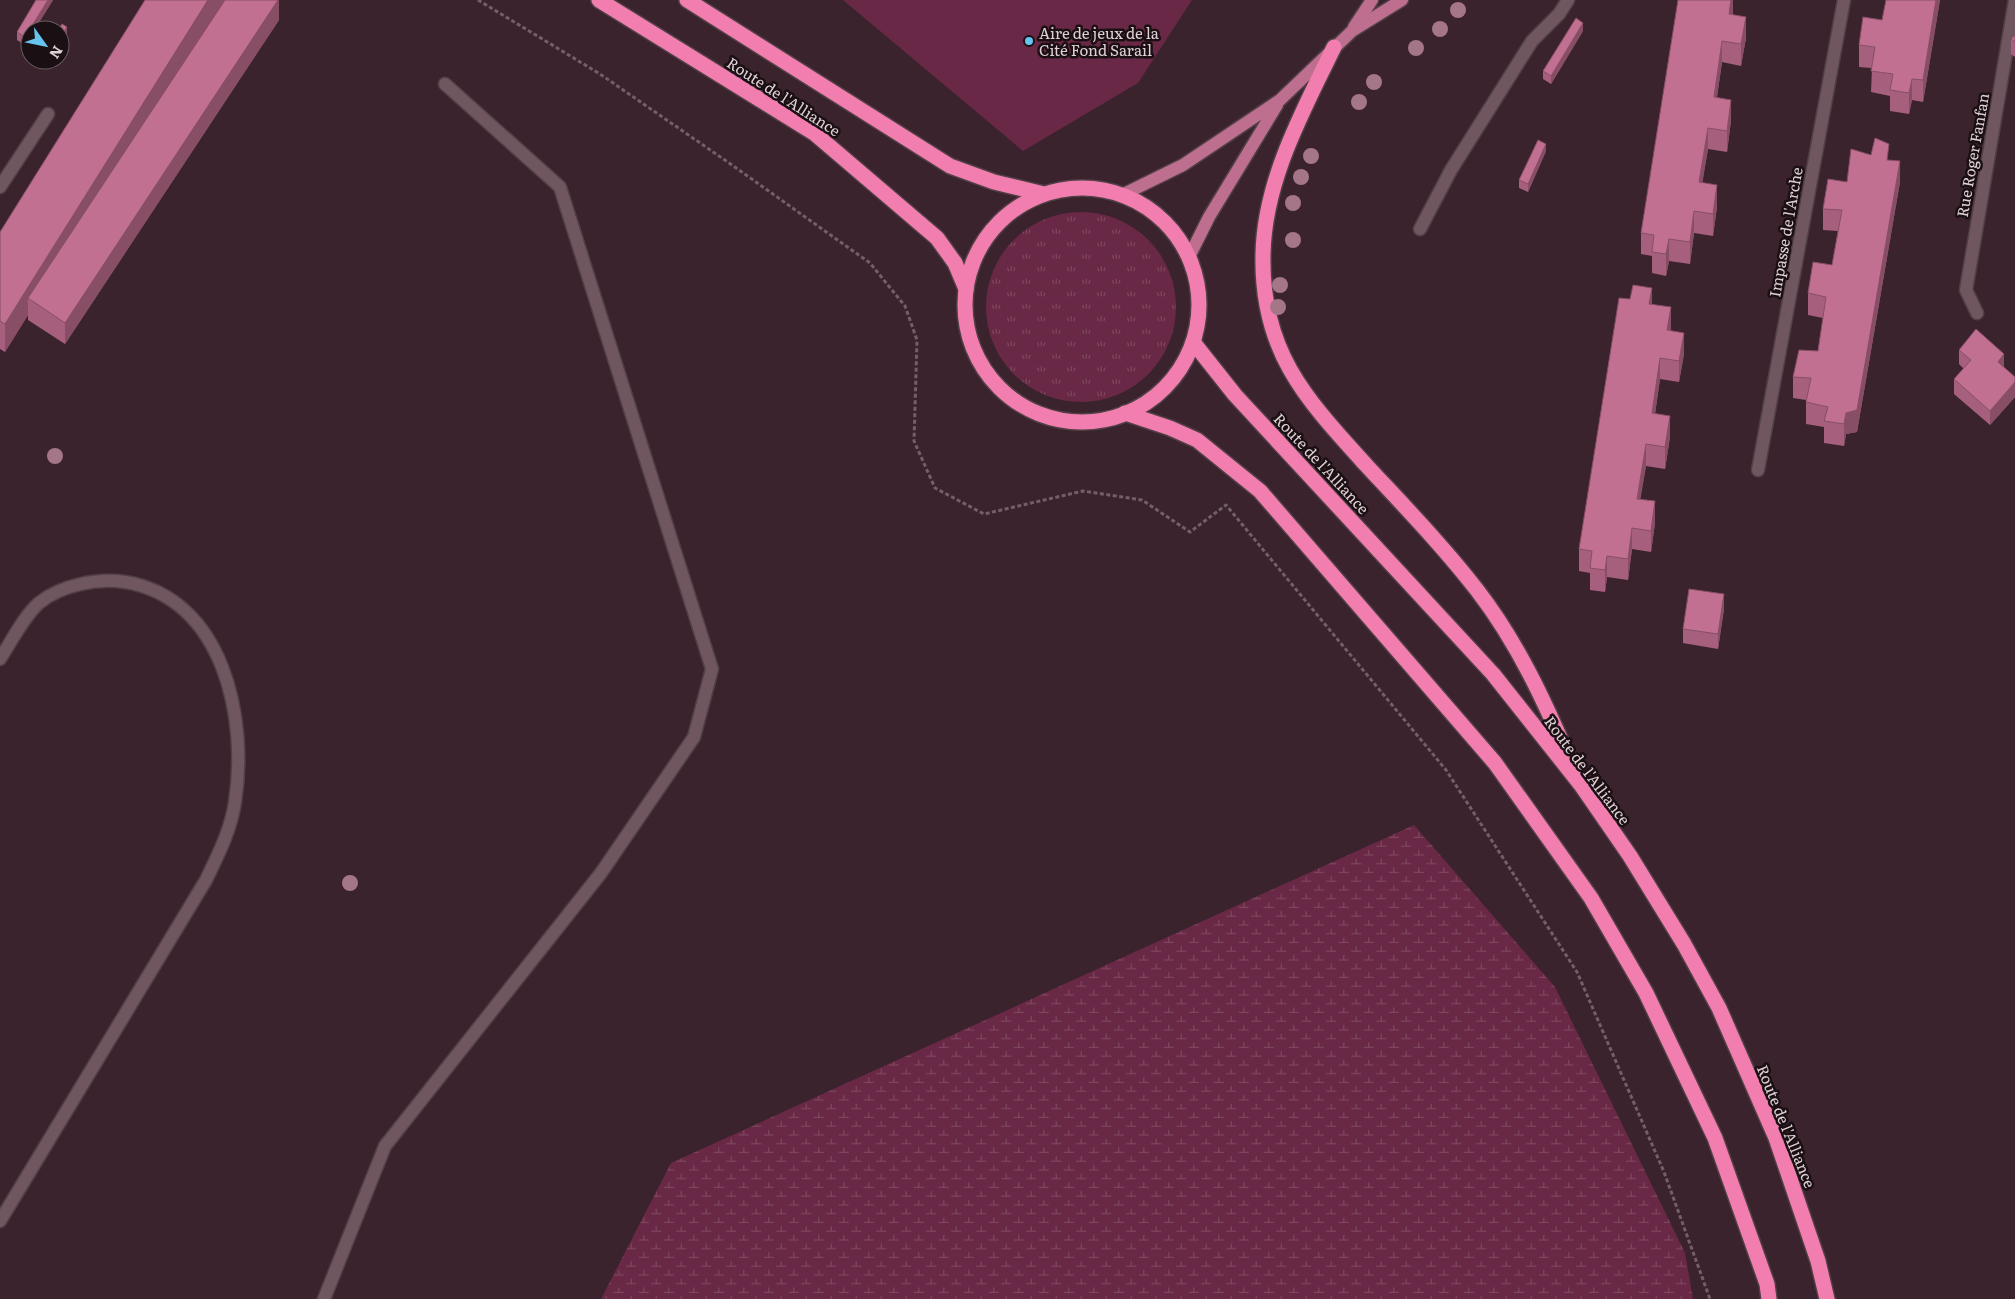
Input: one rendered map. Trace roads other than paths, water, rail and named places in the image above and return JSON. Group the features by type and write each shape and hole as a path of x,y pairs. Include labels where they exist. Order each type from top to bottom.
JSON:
{"highway":[{"name":"Route de l'Alliance","path":"600,0 814,133 937,238 955,263 966,289"},
{"name":"Route de l'Alliance","path":"687,0 950,166 994,182 1044,194"},
{"path":"1334,46 1291,143 1272,195 1266,224 1263,254 1264,286 1271,326 1288,367 1316,409 1429,533 1477,590 1499,622 1518,652 1544,702 1581,786"},
{"path":"1072,188 1101,188 1122,195 1154,212 1174,232 1189,257 1198,284 1199,314 1193,342 1180,369 1161,391 1137,408 1109,419 1079,423 1050,419 1022,407 999,389 980,366 968,338 964,308 967,279 978,251 994,226 1018,207 1044,194 1072,188"},
{"name":"Route de l'Alliance","path":"1193,342 1235,395 1493,674 1581,786 1630,856 1684,944 1719,1008 1776,1138 1818,1261 1827,1299"},
{"path":"1125,413 1170,428 1197,440 1260,491 1495,764 1591,898 1646,993 1714,1138 1766,1284 1769,1299"}],"main road":[{"path":"1352,31 1372,0"},
{"path":"1122,195 1183,165 1280,100 1334,46 1352,31 1402,0"},
{"path":"1189,257 1209,217 1280,100"}],"street":[{"path":"1420,229 1451,170 1532,41 1559,14 1568,0"},
{"name":"Impasse de l'Arche","path":"1758,470 1844,0"},
{"name":"Rue Roger Fanfan","path":"1977,313 1966,290 2015,0"},
{"path":"324,1299 385,1146 606,865 694,737 712,669 560,187 446,84"},
{"path":"0,187 48,114"},
{"path":"0,659 21,626 39,604 57,592 79,584 99,581 119,582 148,588 178,605 193,619 208,637 219,656 232,699 238,755 235,803 229,828 221,850 206,880 0,1221"}],"place":[{"name":"Aire de jeux de la Cité Fond Sarail","path":"1029,41"}]}
